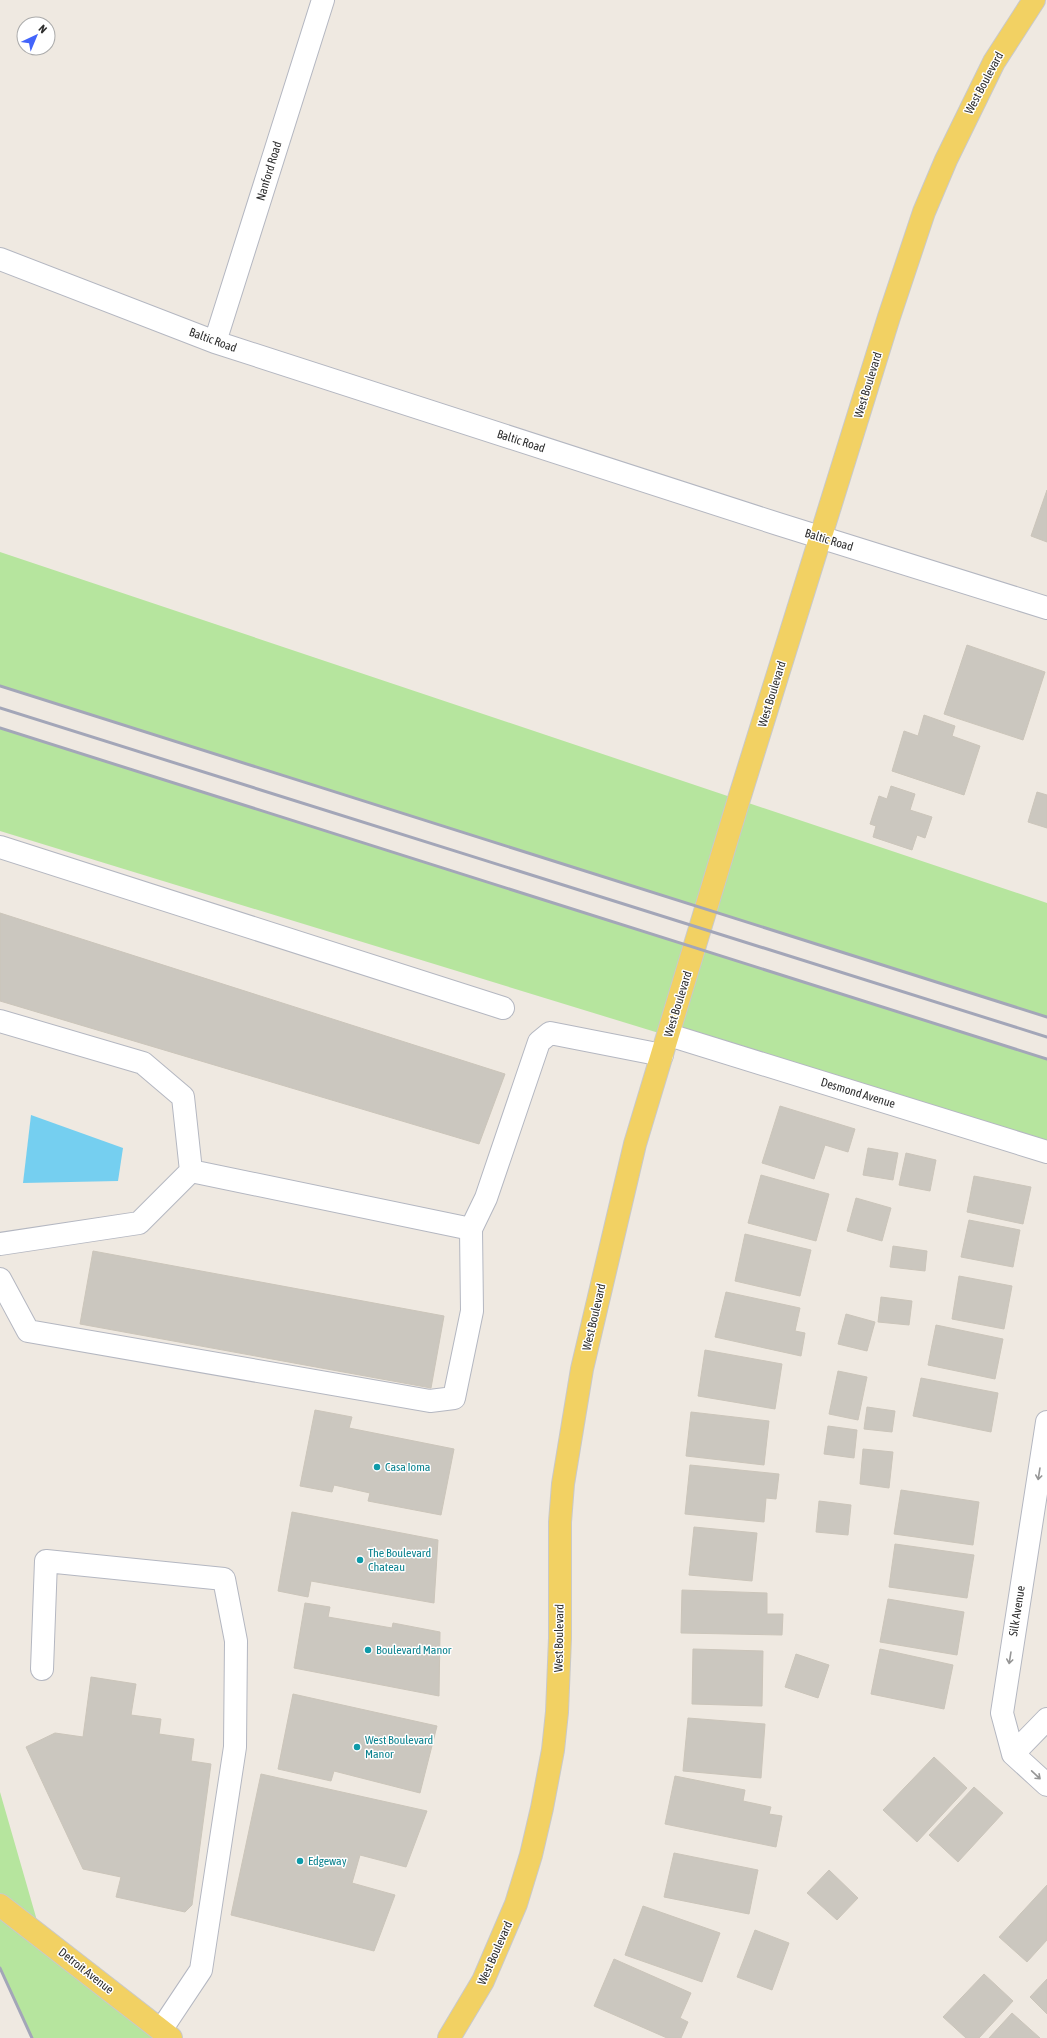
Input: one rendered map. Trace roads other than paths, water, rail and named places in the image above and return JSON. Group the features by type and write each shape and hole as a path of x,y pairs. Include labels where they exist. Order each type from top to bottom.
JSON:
{"main road":[{"name":"West Boulevard","path":"449,2038 476,1994 508,1923 531,1855 539,1823 553,1750 557,1712 560,1638 560,1522 563,1484 572,1419 582,1368 635,1144 739,799 889,317 924,212 946,160 994,62 1034,0"},
{"name":"Detroit Avenue","path":"0,1905 166,2034"}],"street":[{"name":"Nanford Road","path":"215,342 322,0"},
{"name":"Baltic Road","path":"0,258 215,342 821,538 1047,608"},
{"path":"0,848 503,1008"},
{"path":"0,1021 143,1063 183,1096 191,1170"},
{"path":"0,1279 28,1331 430,1401 454,1398 472,1311 471,1229 486,1198 540,1042 550,1033 662,1055"},
{"name":"Desmond Avenue","path":"669,1035 1047,1152"},
{"path":"191,1170 471,1229"},
{"path":"0,1244 139,1223 191,1170"},
{"name":"Silk Avenue","path":"1013,1754 1002,1713 1047,1422"},
{"path":"42,1668 46,1562 224,1579 236,1641 235,1747 201,1970 166,2034"},
{"path":"1047,1719 1013,1754 1047,1785"}],"water":[{"path":"31,1115 123,1148 118,1181 23,1183"}],"railway":[{"path":"0,686 1047,1017"},
{"path":"0,708 1047,1037"},
{"path":"0,728 1047,1059"},
{"path":"0,1968 32,2038"}],"place":[{"name":"Casa Ioma","path":"377,1467"},
{"name":"The Boulevard Chateau","path":"360,1560"},
{"name":"Boulevard Manor","path":"368,1650"},
{"name":"West Boulevard Manor","path":"357,1747"},
{"name":"Edgeway","path":"300,1861"}]}
